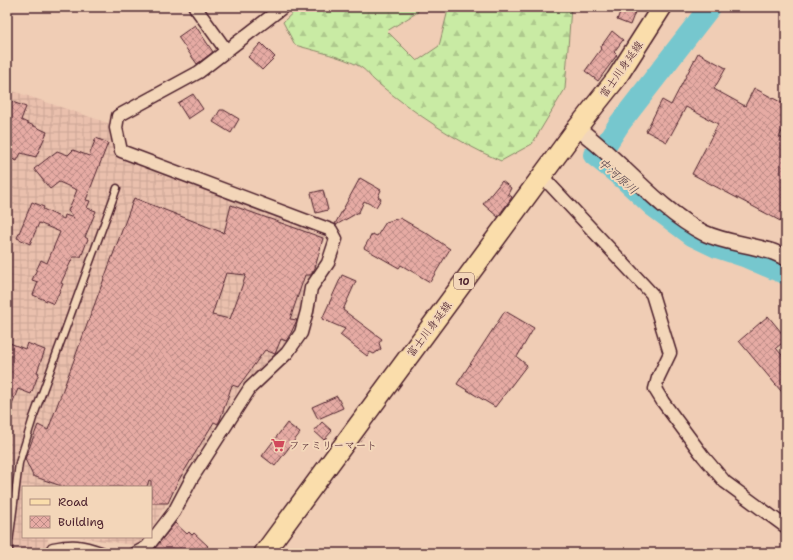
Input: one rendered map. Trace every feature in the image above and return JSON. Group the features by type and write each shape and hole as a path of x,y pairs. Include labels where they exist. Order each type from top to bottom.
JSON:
{"main road":[{"name":"富士川身延線","path":"264,553 547,181 582,132 662,7"}],"street":[{"path":"195,7 226,50"},
{"path":"136,553 147,547 174,512 192,478 250,388 287,353 301,333 311,288 328,263 336,239 331,230 121,150 116,128 118,116 199,72 283,7"},
{"path":"582,132 606,150 656,198 684,221 706,233 733,242 768,250 786,258"},
{"path":"547,181 652,294 670,353 658,378 656,389 663,402 703,456 725,482 786,527"},
{"path":"51,553 52,549 84,547 101,553"}],"lane":[{"path":"9,553 8,543 19,463 33,418 117,188"}],"shaded area":[{"path":"7,89 111,124 115,155 326,233 291,342 240,388 152,527 152,486 22,486 22,538 49,538 43,553 7,553"},
{"path":"84,538 145,538 140,546"}],"green space":[{"path":"299,7 416,7 418,12 387,31 417,61 439,46 447,14 446,7 571,7 565,89 532,144 501,161 451,136 435,126 389,93 364,69 356,64 295,45 283,22"}],"building":[{"path":"622,7 637,7 630,25 617,20"},
{"path":"195,25 213,52 197,64 178,37"},
{"path":"612,31 623,40 614,52 617,55 598,81 585,71"},
{"path":"261,43 275,57 262,70 248,57"},
{"path":"698,53 726,68 714,89 745,106 754,88 786,105 786,124 779,137 786,140 786,224 692,174 718,124 686,107 667,142 646,131 662,100 671,105"},
{"path":"193,94 203,109 188,119 178,103"},
{"path":"7,100 26,107 21,120 47,132 36,157 21,153 17,161 7,157"},
{"path":"220,110 224,110 239,119 231,133 213,122"},
{"path":"96,138 108,143 86,200 90,201 87,208 96,211 85,237 88,239 81,257 73,257 61,283 63,284 54,304 33,295 38,282 32,280 41,260 47,263 60,232 39,223 30,244 17,238 32,202 44,207 43,209 64,219 65,215 74,218 68,211 77,190 59,182 50,189 34,169 57,151 68,155 73,150 89,156"},
{"path":"360,178 381,190 378,197 381,199 376,207 364,201 359,212 336,225 335,224"},
{"path":"502,181 511,188 508,194 512,197 498,217 483,204"},
{"path":"323,190 328,210 316,213 311,193"},
{"path":"134,198 224,233 231,205 323,238 315,268 311,275 305,275 290,319 297,320 290,335 286,341 281,339 275,354 265,350 238,387 232,385 218,424 214,422 177,483 168,503 152,503 152,486 151,481 149,480 147,486 61,486 33,476 25,459 38,425 48,430","holes":["226,273 246,275 230,319 212,315"]},
{"path":"400,218 450,249 430,282 401,265 399,268 364,248 372,234 377,236 386,222"},
{"path":"342,275 356,281 343,310 382,339 379,343 381,349 374,354 370,352 367,356 340,335 345,329 322,319"},
{"path":"505,311 534,328 517,357 527,365 495,407 457,384"},
{"path":"768,316 786,338 786,340 776,348 786,360 786,397 739,341"},
{"path":"7,342 25,349 27,343 45,350 37,372 39,373 31,394 18,389 8,414"},
{"path":"337,396 343,408 318,419 312,407"},
{"path":"322,422 332,431 324,440 314,431"},
{"path":"287,423 300,433 275,466 262,456"},
{"path":"175,523 187,534 189,532 192,535 194,533 208,546 202,553 151,553"}],"waterway":[{"name":"中河原川","path":"710,7 620,123 607,143 594,155 624,179 653,206 692,235 717,247 744,256 786,274"}],"place":[{"name":"ファミリーマート","path":"278,445"}]}
